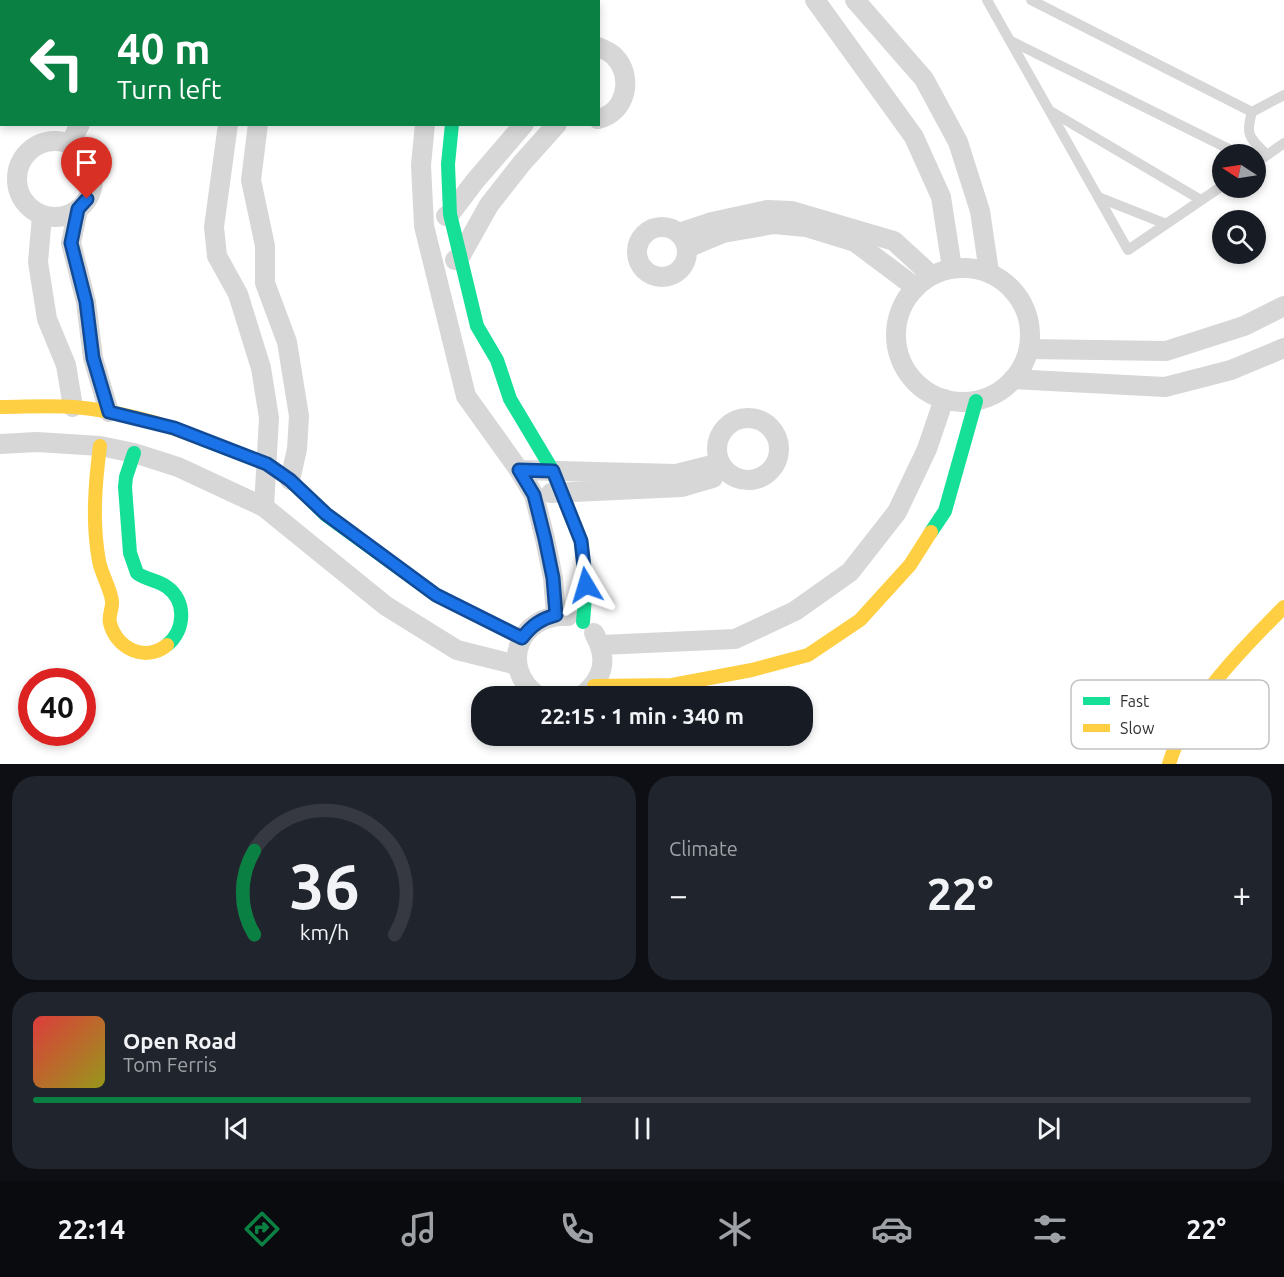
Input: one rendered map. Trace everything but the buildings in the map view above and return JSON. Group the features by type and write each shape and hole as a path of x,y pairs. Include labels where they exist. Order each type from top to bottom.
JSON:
{"main road":[{"path":"452,126 448,164 450,214 477,326 496,360 510,399 553,471 581,541 586,585 583,622"},
{"path":"658,686 752,670 808,655 860,620 910,565 945,511 976,401"},
{"path":"0,407 73,407 109,412 174,428 267,464 290,480 326,514 436,595 522,638"},
{"path":"100,446 96,476 96,551 106,588 112,600 108,612 109,624 113,636 121,645 143,654 166,647 175,639 182,615 180,603 173,593 164,585 141,578 134,570 128,536 125,481 134,453"},
{"path":"1216,680 1250,640 1284,607"},
{"path":"1169,764 1173,749"}],"street":[{"path":"815,0 914,137 941,197 952,268"},
{"path":"855,0 924,79 958,142 980,211 989,272"},
{"path":"600,48 610,52 620,63 625,74 626,87 623,99 615,110 600,118"},
{"path":"70,144 79,126"},
{"path":"228,126 214,227 217,256 238,294 261,368 269,418 264,507"},
{"path":"258,126 251,180 265,246 265,283 287,342 299,416 297,449 290,480"},
{"path":"424,126 420,165 424,226 466,396 534,495 553,578 556,615"},
{"path":"424,226 450,214 522,126"},
{"path":"436,275 460,255 489,205 555,126"},
{"path":"78,209 61,217 42,216 31,210 23,201 8,176 25,155 34,147 46,142 58,141 70,144 81,151 89,162 93,174 89,193 78,209 71,243 86,302 93,358 109,412"},
{"path":"219,178 251,180"},
{"path":"683,241 712,222 767,210 792,211 894,241 923,281"},
{"path":"42,216 38,262 47,319 66,365 73,407"},
{"path":"971,267 989,272 1008,285 1023,303 1030,325 1029,349 1023,365 1013,380 996,393 976,401 955,402 934,396 917,384 904,367 897,347 896,325 903,304 923,281 952,268 971,267"},
{"path":"1029,349 1166,351 1244,326 1284,306"},
{"path":"1013,380 1165,387 1231,370 1284,348"},
{"path":"601,645 735,639 795,611 841,579 850,572 897,512 927,449 944,399"},
{"path":"0,444 37,442 100,446 134,453 178,467 264,507 386,606 457,650 517,665"},
{"path":"519,470 676,474 723,467 709,480 682,487 562,491 534,495"},
{"path":"526,686 517,665 517,651 522,638 542,619 556,615 570,616 583,622 594,632 601,645 603,659 601,673 592,686"}],"lane":[{"path":"987,0 1128,250 1212,193"},
{"path":"1031,0 1252,112"},
{"path":"1010,41 1219,144"},
{"path":"1284,95 1252,112 1248,127 1251,140 1267,155 1284,143"},
{"path":"1050,111 1201,200"},
{"path":"1098,197 1166,224"}],"traffic: fast":[{"path":"452,126 448,164 450,214 477,326 497,360 510,399 553,471 581,541 586,585 583,622"},
{"path":"931,532 945,511 976,401"},
{"path":"199,438 267,464 290,480 326,515 436,595 522,638"},
{"path":"134,453 125,487 130,553 137,573 163,585 178,600 181,608 180,624 173,639 167,645"}],"traffic: slow":[{"path":"0,407 65,406 106,411 153,422 199,438"},
{"path":"100,446 95,518 97,547 100,566 112,601 110,623 113,632 125,646 141,653 150,653 167,645"},
{"path":"594,686 672,685 752,670 808,655 860,620 910,565 931,532"},
{"path":"1216,680 1284,607"},
{"path":"1169,764 1174,749"}],"route":[{"path":"87,199 78,209 71,243 86,302 93,358 109,412 174,428 267,464 290,480 326,514 436,595 522,638 542,619 556,615 553,578 534,495 519,470 553,471 581,541 586,585"}]}
